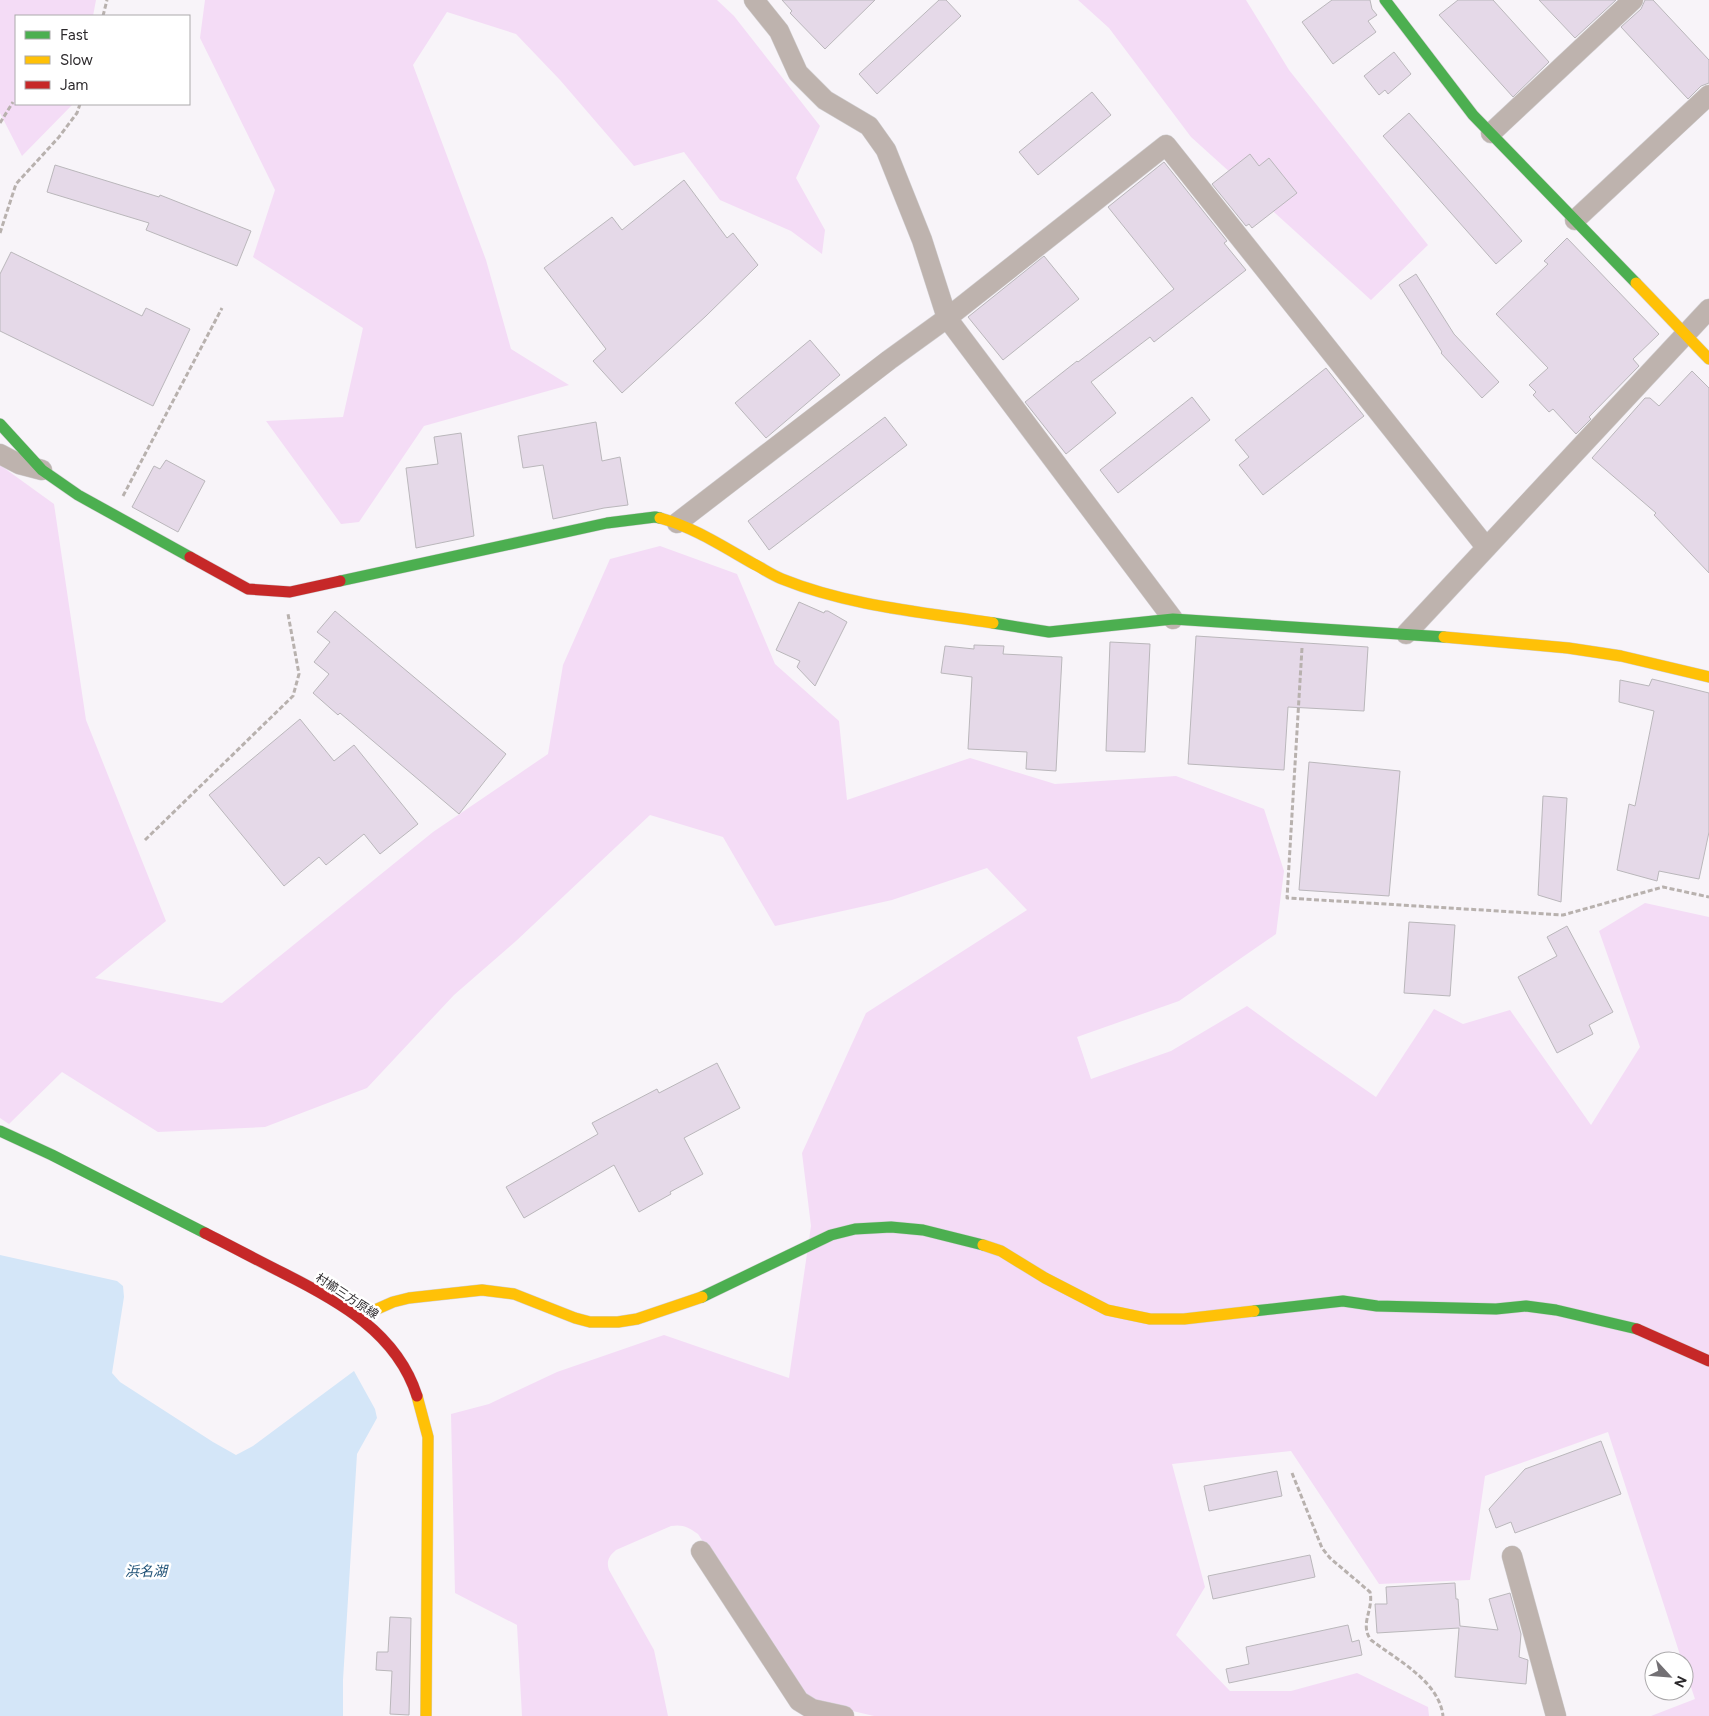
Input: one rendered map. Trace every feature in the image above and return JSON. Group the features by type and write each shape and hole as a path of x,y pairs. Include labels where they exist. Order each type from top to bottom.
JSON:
{"street":[{"path":"754,0 779,31 798,72 825,100 869,126 886,150 922,240 947,318 1173,620"},
{"path":"1385,0 1473,115 1709,359"},
{"path":"1491,133 1633,0"},
{"path":"1575,220 1709,95"},
{"path":"677,523 889,360 947,318 1166,145 1486,546"},
{"path":"1406,634 1486,546 1686,336 1709,309"},
{"path":"0,424 42,470 78,495 248,589 290,592 607,523 655,517 696,531 779,578 815,592 856,602 1049,632 1173,620 1406,634 1568,648 1621,656 1709,678"},
{"path":"0,454 19,464 42,470"},
{"name":"村櫛三方原線","path":"0,1131 52,1155 326,1295 359,1317 379,1334 396,1353 412,1378 428,1437 426,1716"},
{"path":"359,1317 392,1302 409,1298 482,1290 514,1294 590,1322 618,1322 637,1319 704,1296 832,1235 855,1229 891,1227 932,1231 972,1241 1001,1252 1045,1278 1107,1310 1150,1319 1184,1319 1343,1302 1377,1306 1496,1309 1526,1306 1556,1310 1638,1329 1709,1361"},
{"path":"701,1551 799,1702 805,1706 844,1716"},
{"path":"1512,1556 1556,1716"}],"path":[{"path":"103,15 107,0"},
{"path":"0,123 13,102"},
{"path":"0,234 16,184 59,138 78,113 80,105"},
{"path":"113,515 222,308"},
{"path":"145,840 293,696 299,674 284,591"},
{"path":"1304,628 1287,898 1563,915 1663,887 1709,897"},
{"path":"1292,1473 1322,1548 1330,1558 1370,1592 1372,1600 1366,1621 1367,1635 1429,1686 1440,1703 1443,1716"}],"shaded area":[{"path":"0,0 96,0 93,15 15,15 15,105 72,105 22,156 0,113"},
{"path":"205,0 717,0 734,16 820,126 796,178 825,230 822,254 791,231 720,200 684,152 634,166 560,80 516,34 447,12 413,65 486,260 511,349 569,385 424,426 359,522 341,524 266,421 343,417 363,328 253,257 275,190 200,38"},
{"path":"1078,0 1246,0 1289,70 1428,245 1371,300 1191,137 1109,28"},
{"path":"0,465 54,504 86,720 166,921 95,978 222,1003 433,832 548,754 563,665 610,559 660,546 737,574 775,664 839,721 847,800 970,758 1055,784 1176,776 1264,809 1284,871 1276,934 1179,1001 1077,1037 1091,1079 1171,1051 1247,1006 1376,1097 1434,1009 1463,1024 1510,1010 1591,1125 1640,1047 1599,931 1645,903 1709,917 1709,1716 1651,1716 1694,1701 1694,1651 1679,1651 1608,1432 1485,1476 1470,1580 1379,1584 1291,1451 1172,1464 1205,1587 1176,1635 1230,1691 1291,1691 1357,1673 1428,1707 1429,1716 874,1716 814,1702 800,1692 698,1534 679,1525 671,1526 616,1550 608,1561 609,1570 654,1650 668,1716 522,1716 517,1625 455,1593 451,1414 489,1404 557,1372 664,1335 789,1378 811,1226 802,1153 866,1013 1027,910 987,868 892,900 775,926 723,837 650,815 516,941 454,995 367,1088 265,1127 158,1132 62,1072 9,1124 0,1118"}],"water":[{"name":"浜名湖","path":"0,1255 117,1281 123,1286 124,1297 112,1373 120,1382 236,1455 253,1446 354,1371 375,1409 377,1418 357,1454 343,1680 343,1716 0,1716"}],"building":[{"path":"782,0 875,0 825,49 790,13 792,11"},
{"path":"939,0 946,0 961,16 877,94 859,74"},
{"path":"1332,0 1370,0 1372,9 1377,15 1368,21 1376,32 1333,64 1302,22"},
{"path":"1458,0 1493,0 1549,62 1513,97 1439,15"},
{"path":"1539,0 1616,0 1575,38"},
{"path":"1645,0 1653,0 1709,60 1709,83 1701,86 1688,99 1621,27 1641,9"},
{"path":"1394,52 1411,74 1388,94 1385,90 1379,95 1364,76"},
{"path":"1092,92 1111,115 1038,175 1019,152"},
{"path":"1409,113 1522,241 1496,264 1383,136"},
{"path":"1250,154 1259,166 1269,158 1297,193 1252,228 1249,224 1246,226 1212,184"},
{"path":"1164,162 1227,241 1224,243 1246,270 1154,342 1150,337 1091,382 1116,413 1066,454 1025,402 1174,289 1108,207"},
{"path":"55,165 159,197 160,195 251,231 237,266 146,230 149,223 47,192"},
{"path":"684,180 727,238 733,233 758,265 622,393 593,361 606,349 544,268 612,217 622,230"},
{"path":"1567,238 1659,334 1633,359 1639,366 1589,417 1591,419 1576,434 1553,409 1549,412 1533,395 1536,392 1529,385 1548,368 1496,314 1548,264 1544,261"},
{"path":"11,252 142,316 146,308 190,329 153,406 0,331 0,274"},
{"path":"1044,256 1079,299 1003,360 968,317"},
{"path":"1416,274 1454,334 1499,382 1482,398 1441,353 1399,285"},
{"path":"810,340 840,375 766,438 735,403"},
{"path":"1326,368 1364,416 1263,495 1239,465 1249,457 1235,440"},
{"path":"1692,371 1709,388 1709,573 1654,515 1656,513 1592,458 1645,398 1650,398 1659,406"},
{"path":"1192,397 1210,420 1118,493 1100,470"},
{"path":"885,417 907,445 769,550 748,521"},
{"path":"596,422 602,461 620,457 628,505 553,519 543,465 523,468 518,436"},
{"path":"461,433 474,536 416,548 406,468 438,464 434,437"},
{"path":"166,460 205,481 178,532 132,507 154,466 160,469"},
{"path":"799,602 824,613 828,611 847,622 815,686 797,667 800,661 776,650"},
{"path":"335,611 506,754 459,814 340,713 338,715 313,693 329,674 314,662 330,642 317,632"},
{"path":"1196,636 1368,647 1364,711 1288,707 1284,770 1188,764"},
{"path":"1110,642 1150,644 1145,752 1106,751"},
{"path":"974,645 1004,646 1003,654 1062,657 1056,771 1026,769 1027,752 968,749 972,677 941,673 945,646 974,649"},
{"path":"1652,679 1709,693 1709,832 1699,879 1659,871 1657,881 1617,870 1629,804 1635,806 1654,711 1619,702 1620,680 1649,686"},
{"path":"300,719 334,761 354,745 418,824 380,854 364,834 326,865 319,857 284,886 209,795"},
{"path":"1309,762 1400,771 1389,896 1299,890"},
{"path":"1543,796 1567,798 1561,902 1538,895"},
{"path":"1409,922 1455,925 1450,996 1404,993"},
{"path":"1567,926 1613,1012 1589,1025 1593,1034 1557,1053 1518,977 1557,956 1547,937"},
{"path":"717,1063 740,1108 684,1138 703,1174 639,1212 614,1165 524,1218 506,1187 598,1134 592,1123 657,1089 659,1093"},
{"path":"1601,1441 1621,1494 1515,1533 1511,1522 1496,1528 1489,1509 1525,1469"},
{"path":"1277,1471 1282,1496 1209,1511 1204,1486"},
{"path":"1310,1555 1315,1577 1213,1599 1208,1576"},
{"path":"1455,1583 1460,1626 1498,1630 1489,1599 1510,1593 1521,1634 1519,1657 1528,1660 1526,1684 1455,1677 1459,1628 1377,1633 1375,1604 1387,1604 1386,1587"},
{"path":"390,1617 411,1618 409,1715 390,1714 392,1671 376,1670 377,1652 388,1652"},
{"path":"1348,1625 1352,1642 1359,1640 1362,1655 1229,1683 1226,1669 1249,1664 1246,1647"}],"traffic: fast":[{"path":"1385,0 1473,115 1636,283"},
{"path":"0,424 42,470 78,495 190,557"},
{"path":"340,581 607,523 660,518"},
{"path":"993,623 1049,632 1173,619 1444,637"},
{"path":"0,1131 52,1155 205,1233"},
{"path":"702,1297 831,1235 855,1229 891,1227 923,1230 983,1245"},
{"path":"1254,1311 1343,1301 1377,1306 1496,1309 1526,1306 1556,1310 1637,1329"}],"traffic: slow":[{"path":"1636,283 1709,359"},
{"path":"660,518 696,532 774,576 807,588 859,602 993,623"},
{"path":"1444,637 1568,648 1621,656 1709,677"},
{"path":"983,1245 1001,1251 1045,1278 1107,1310 1150,1319 1184,1319 1254,1311"},
{"path":"359,1317 393,1302 409,1298 482,1290 514,1294 590,1322 618,1322 637,1319 702,1297"},
{"path":"417,1396 428,1437 426,1716"}],"traffic: jam":[{"path":"190,557 248,589 290,592 340,581"},
{"path":"205,1233 325,1295 364,1321 396,1354 408,1374 417,1396"},
{"path":"1637,1329 1709,1361"}]}
